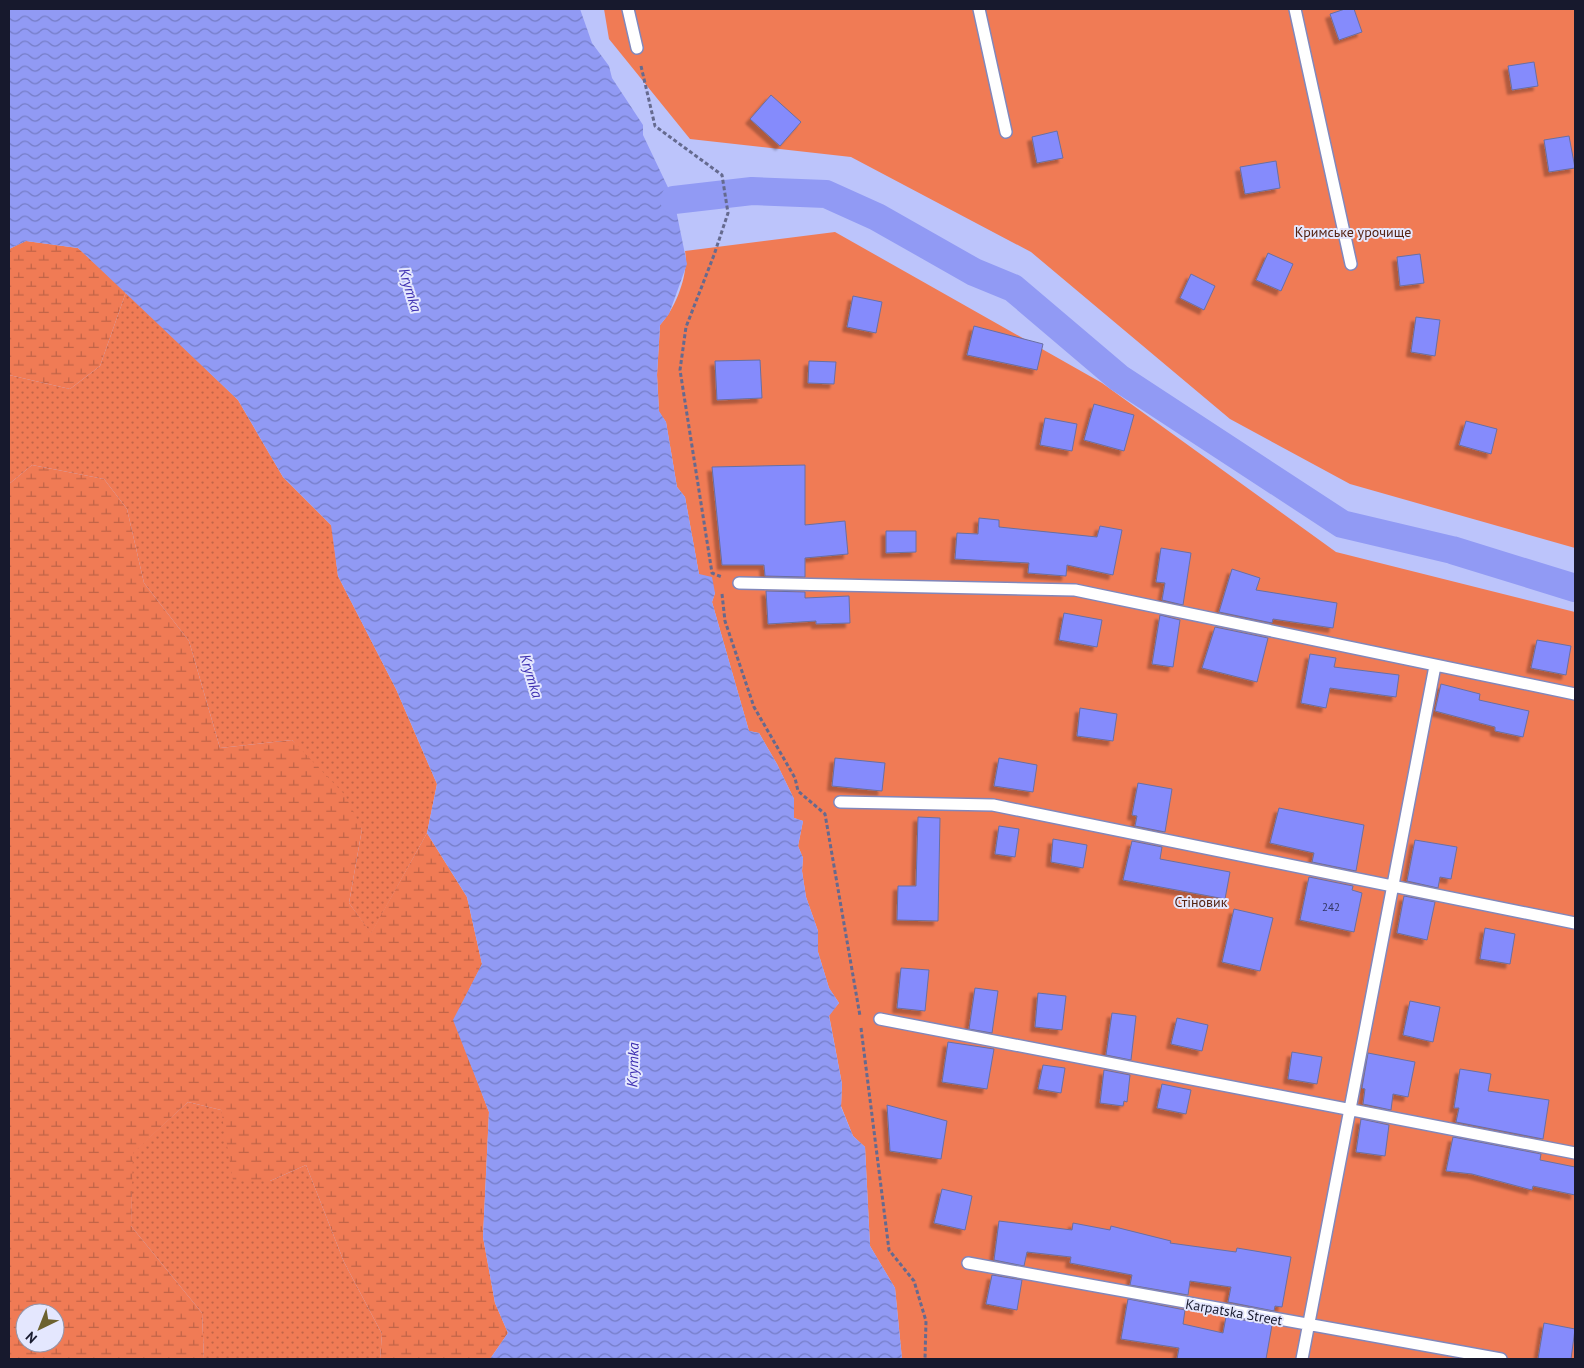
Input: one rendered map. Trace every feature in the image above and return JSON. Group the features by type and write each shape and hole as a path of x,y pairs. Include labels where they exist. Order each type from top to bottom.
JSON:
{"lane":[{"path":"628,9 637,48"},
{"path":"979,9 1006,132"},
{"path":"1294,9 1352,264"},
{"path":"739,583 1075,590 1575,694"},
{"path":"1302,1359 1391,885 1435,666"},
{"path":"840,802 993,804 1575,923"},
{"path":"880,1018 1350,1111 1575,1153"},
{"name":"Karpatska Street","path":"968,1263 1501,1359"}],"path":[{"path":"637,48 655,126 722,175 728,213 714,255 686,326 680,370 712,573 739,583"},
{"path":"720,576 725,621 754,707 795,778 798,791 825,814 860,1015 889,1250 914,1282 926,1321 925,1359"}],"green space":[{"name":"Кримське урочище","path":"604,9 1575,9 1575,548 1350,484 1230,419 1031,252 851,157 690,139 609,39"},
{"name":"Стіновик","path":"835,232 1102,383 1336,552 1575,612 1575,1359 902,1359 895,1288 870,1246 865,1147 853,1136 841,1106 842,1084 829,1015 839,1003 829,988 818,952 818,931 806,897 802,871 803,858 798,846 803,821 794,818 794,799 759,733 749,731 712,602 715,593 699,574 685,497 677,487 666,422 659,412 657,375 660,325 666,318 680,290 685,270 685,251"},
{"path":"26,241 78,248 126,292 100,366 70,389 9,375 9,249"},
{"path":"126,292 238,400 283,477 332,526 338,576 396,689 437,784 427,833 371,934 349,903 362,829 292,740 220,748 189,641 144,583 127,509 104,479 32,465 9,484 9,375 70,389 100,366"},
{"path":"32,465 104,479 127,509 144,583 189,641 220,748 292,740 345,795 362,829 349,903 371,933 427,833 467,897 482,964 454,1020 489,1112 483,1237 495,1303 508,1333 490,1359 380,1359 382,1334 344,1262 306,1165 270,1181 233,1180 221,1110 188,1102 133,1153 131,1226 202,1313 204,1359 9,1359 9,484"},
{"path":"188,1102 221,1110 270,1181 306,1165 344,1262 382,1334 380,1359 204,1359 202,1313 131,1226 132,1153"}],"water":[{"name":"Krymka","path":"9,9 580,9 592,43 609,66 612,78 643,125 643,135 674,200 687,264 669,314 660,325 657,375 659,411 666,422 677,487 685,497 699,574 712,577 715,593 712,602 749,731 759,733 794,799 794,818 803,821 798,846 803,858 802,871 806,897 818,931 818,952 829,988 839,1003 829,1016 842,1084 841,1107 853,1136 865,1147 870,1246 895,1288 902,1359 490,1359 508,1333 495,1303 483,1237 489,1112 453,1020 482,964 467,897 427,833 437,784 396,689 338,576 331,525 283,477 238,400 78,248 26,241 9,249"}],"building":[{"path":"1345,9 1354,9 1362,32 1339,40 1330,14"},
{"path":"1534,62 1538,86 1512,90 1508,66"},
{"path":"771,95 801,122 780,146 750,119"},
{"path":"1057,131 1063,158 1037,163 1032,137"},
{"path":"1569,136 1575,168 1549,172 1544,140"},
{"path":"1276,161 1280,188 1245,194 1240,167"},
{"path":"1268,253 1293,264 1281,291 1256,280"},
{"path":"1420,254 1424,283 1400,286 1397,257"},
{"path":"1191,274 1215,286 1204,310 1180,298"},
{"path":"853,296 882,302 876,333 847,327"},
{"path":"1416,317 1440,320 1435,356 1411,352"},
{"path":"974,326 1043,344 1037,370 967,355"},
{"path":"760,360 762,398 717,400 715,361"},
{"path":"809,361 836,362 834,384 808,383"},
{"path":"1094,404 1134,415 1124,451 1084,440"},
{"path":"1045,418 1077,424 1072,451 1040,445"},
{"path":"1466,421 1497,429 1491,454 1459,445"},
{"path":"805,465 805,525 845,521 848,554 805,558 805,577 765,576 764,565 722,565 712,467"},
{"path":"979,518 999,520 999,527 1097,537 1100,526 1122,530 1113,575 1067,565 1066,576 1028,573 1029,563 955,559 957,533 978,534"},
{"path":"886,531 916,531 916,552 886,553"},
{"path":"1161,548 1191,553 1183,605 1162,600 1165,583 1156,582"},
{"path":"1232,569 1260,578 1256,590 1337,603 1333,628 1273,619 1272,623 1219,612"},
{"path":"766,591 805,592 805,598 849,596 850,623 816,624 816,621 768,624"},
{"path":"1064,613 1102,620 1097,647 1059,640"},
{"path":"1160,615 1180,620 1173,667 1152,664"},
{"path":"1215,627 1268,638 1257,682 1202,668"},
{"path":"1537,640 1571,646 1566,675 1531,668"},
{"path":"1310,654 1336,658 1334,667 1399,675 1396,697 1330,688 1326,708 1301,703"},
{"path":"1441,684 1480,694 1479,700 1529,711 1523,737 1495,731 1495,727 1435,711"},
{"path":"1080,708 1117,714 1113,741 1077,736"},
{"path":"835,758 885,763 882,791 832,786"},
{"path":"999,758 1037,765 1033,792 994,786"},
{"path":"1138,783 1172,789 1165,832 1135,826 1137,816 1132,815"},
{"path":"1279,808 1364,825 1356,871 1312,862 1314,853 1270,843"},
{"path":"918,817 940,818 938,921 897,920 898,886 916,886"},
{"path":"999,826 1019,829 1015,857 995,854"},
{"path":"1053,839 1087,845 1083,868 1051,862"},
{"path":"1415,840 1457,847 1451,879 1440,877 1438,888 1407,881"},
{"path":"1132,841 1162,847 1160,859 1230,872 1225,899 1123,880"},
{"path":"1309,877 1353,886 1352,890 1362,893 1354,932 1300,920"},
{"path":"1404,896 1435,902 1427,940 1397,933"},
{"path":"1234,909 1273,918 1260,971 1222,962"},
{"path":"1485,928 1515,934 1510,964 1480,959"},
{"path":"901,968 929,970 925,1011 897,1008"},
{"path":"975,988 998,991 992,1033 969,1029"},
{"path":"1038,993 1066,996 1062,1030 1035,1027"},
{"path":"1410,1001 1440,1007 1433,1042 1403,1035"},
{"path":"1112,1013 1136,1016 1131,1060 1106,1055"},
{"path":"1177,1018 1208,1025 1202,1051 1171,1044"},
{"path":"948,1042 994,1049 987,1089 942,1082"},
{"path":"1292,1052 1322,1057 1317,1084 1288,1079"},
{"path":"1368,1053 1415,1062 1408,1097 1393,1094 1391,1110 1363,1104 1365,1089 1362,1088"},
{"path":"1043,1065 1065,1068 1061,1093 1038,1089"},
{"path":"1460,1069 1491,1074 1488,1091 1549,1100 1543,1139 1456,1122 1459,1108 1454,1108"},
{"path":"1104,1070 1130,1075 1127,1102 1124,1101 1123,1106 1100,1103"},
{"path":"1162,1084 1191,1090 1186,1114 1157,1108"},
{"path":"887,1105 947,1121 941,1159 890,1151"},
{"path":"1361,1119 1389,1125 1385,1156 1356,1152"},
{"path":"1453,1137 1541,1154 1540,1160 1575,1167 1575,1195 1533,1186 1532,1190 1472,1174 1446,1171"},
{"path":"942,1189 972,1196 965,1230 934,1223"},
{"path":"999,1221 1072,1230 1073,1223 1110,1230 1111,1226 1171,1241 1170,1243 1236,1252 1237,1248 1291,1257 1282,1307 1275,1306 1274,1311 1228,1302 1231,1287 1190,1281 1188,1295 1130,1285 1132,1275 1070,1263 1071,1257 1027,1252 1024,1266 994,1260"},
{"path":"992,1275 1022,1280 1017,1310 986,1304"},
{"path":"1128,1299 1185,1310 1183,1324 1223,1333 1226,1317 1272,1325 1266,1359 1177,1359 1179,1348 1121,1339"},
{"path":"1544,1323 1575,1329 1571,1359 1538,1359"}],"waterway":[{"path":"674,200 752,191 826,194 877,217 974,272 1013,288 1119,378 1342,524 1452,550 1575,588"}]}
